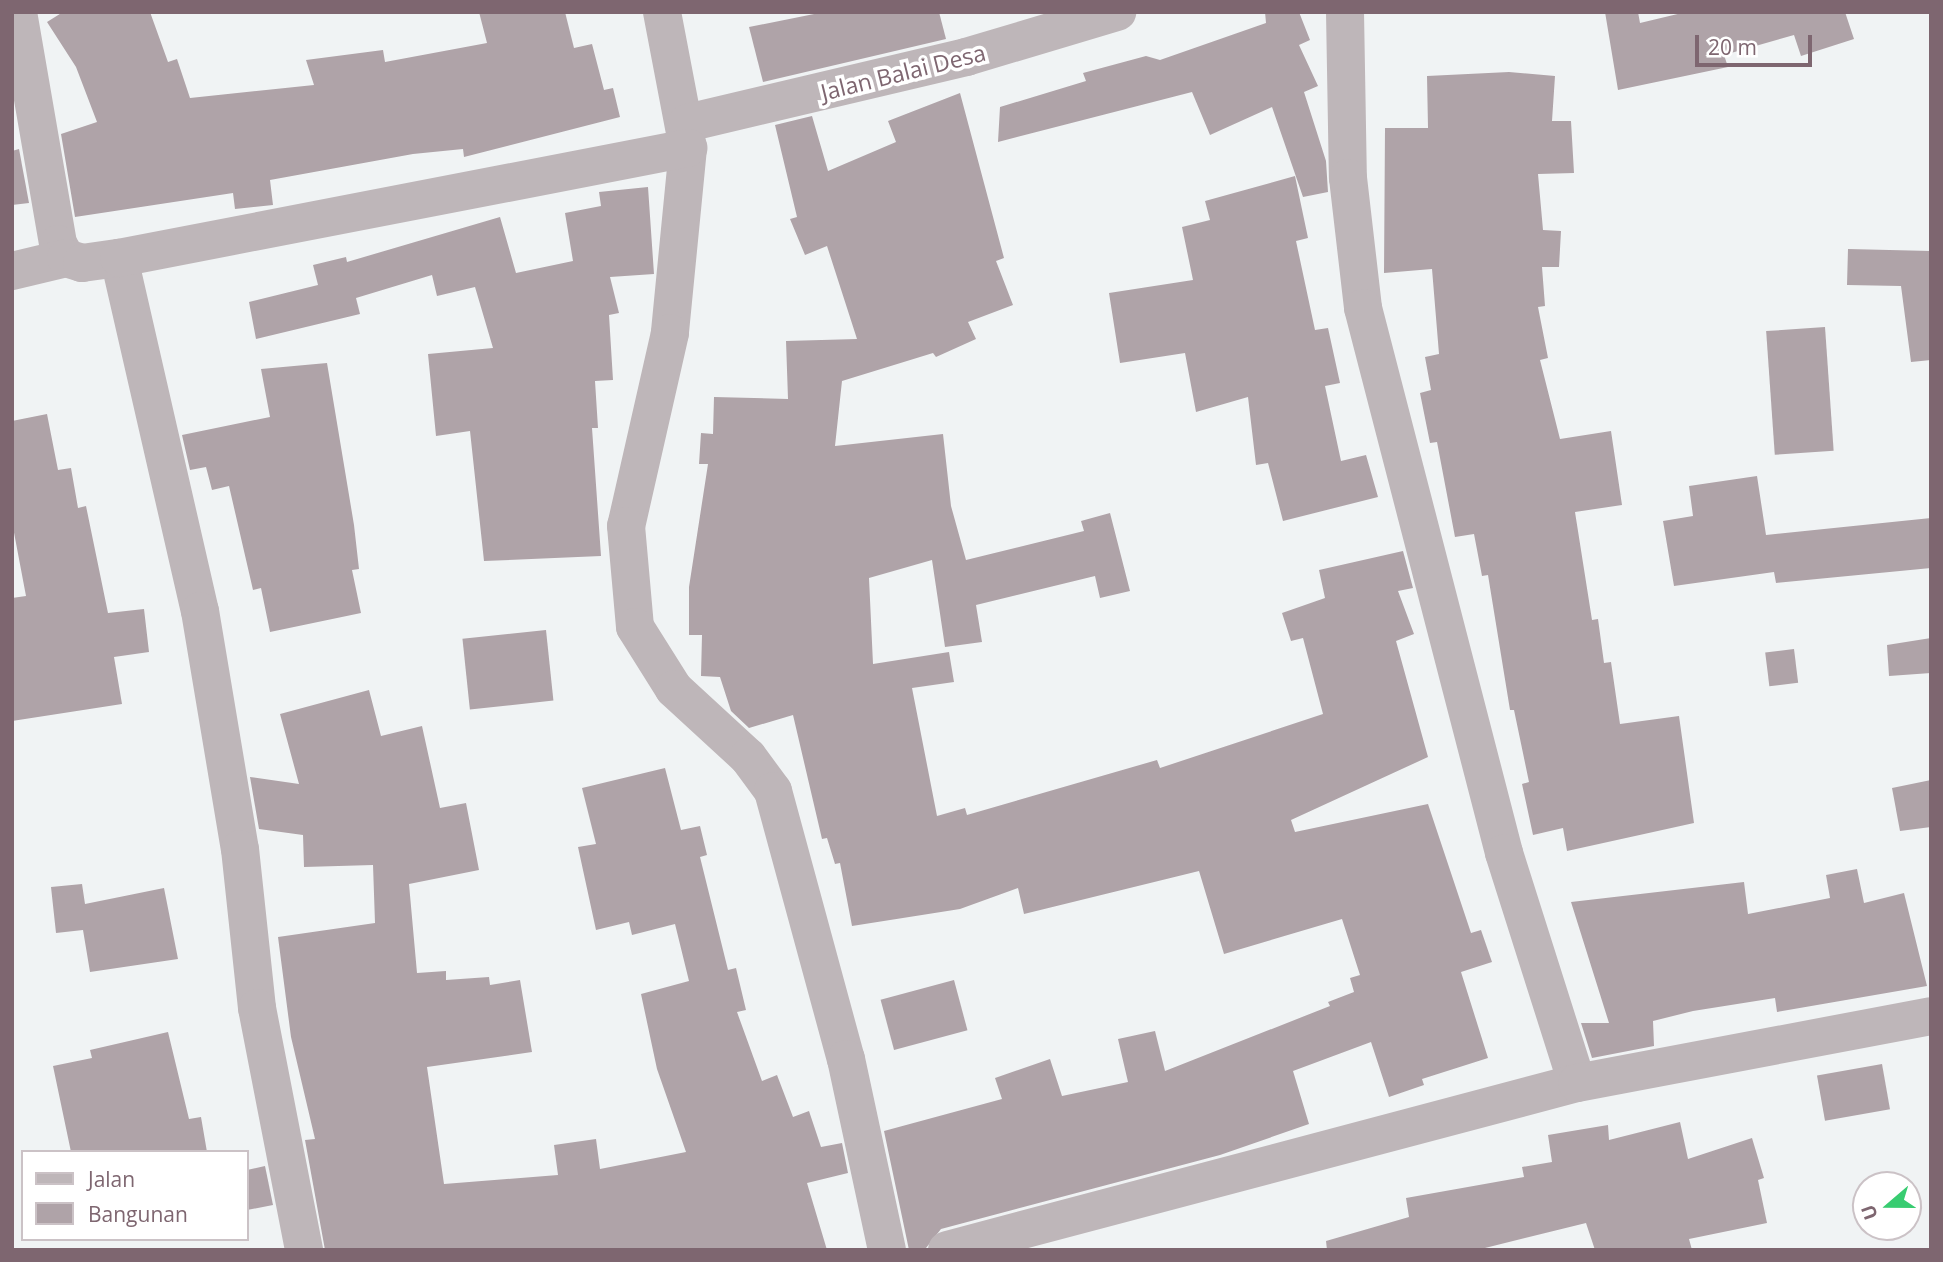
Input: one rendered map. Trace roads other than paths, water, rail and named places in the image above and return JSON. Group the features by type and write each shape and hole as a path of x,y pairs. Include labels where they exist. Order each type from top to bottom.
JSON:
{"street":[{"path":"18,12 58,244 66,258"},
{"path":"662,12 687,135 670,332 626,526 635,627 674,689 748,757 773,792 846,1059 887,1250"},
{"name":"Jalan Balai Desa","path":"12,271 66,258 82,263 119,258 687,135 1117,12"},
{"path":"1345,12 1348,178 1363,308 1504,853 1577,1083"},
{"path":"119,258 200,611 240,849 257,1008 304,1250"},
{"path":"947,1250 1577,1083 1931,1016"}]}
